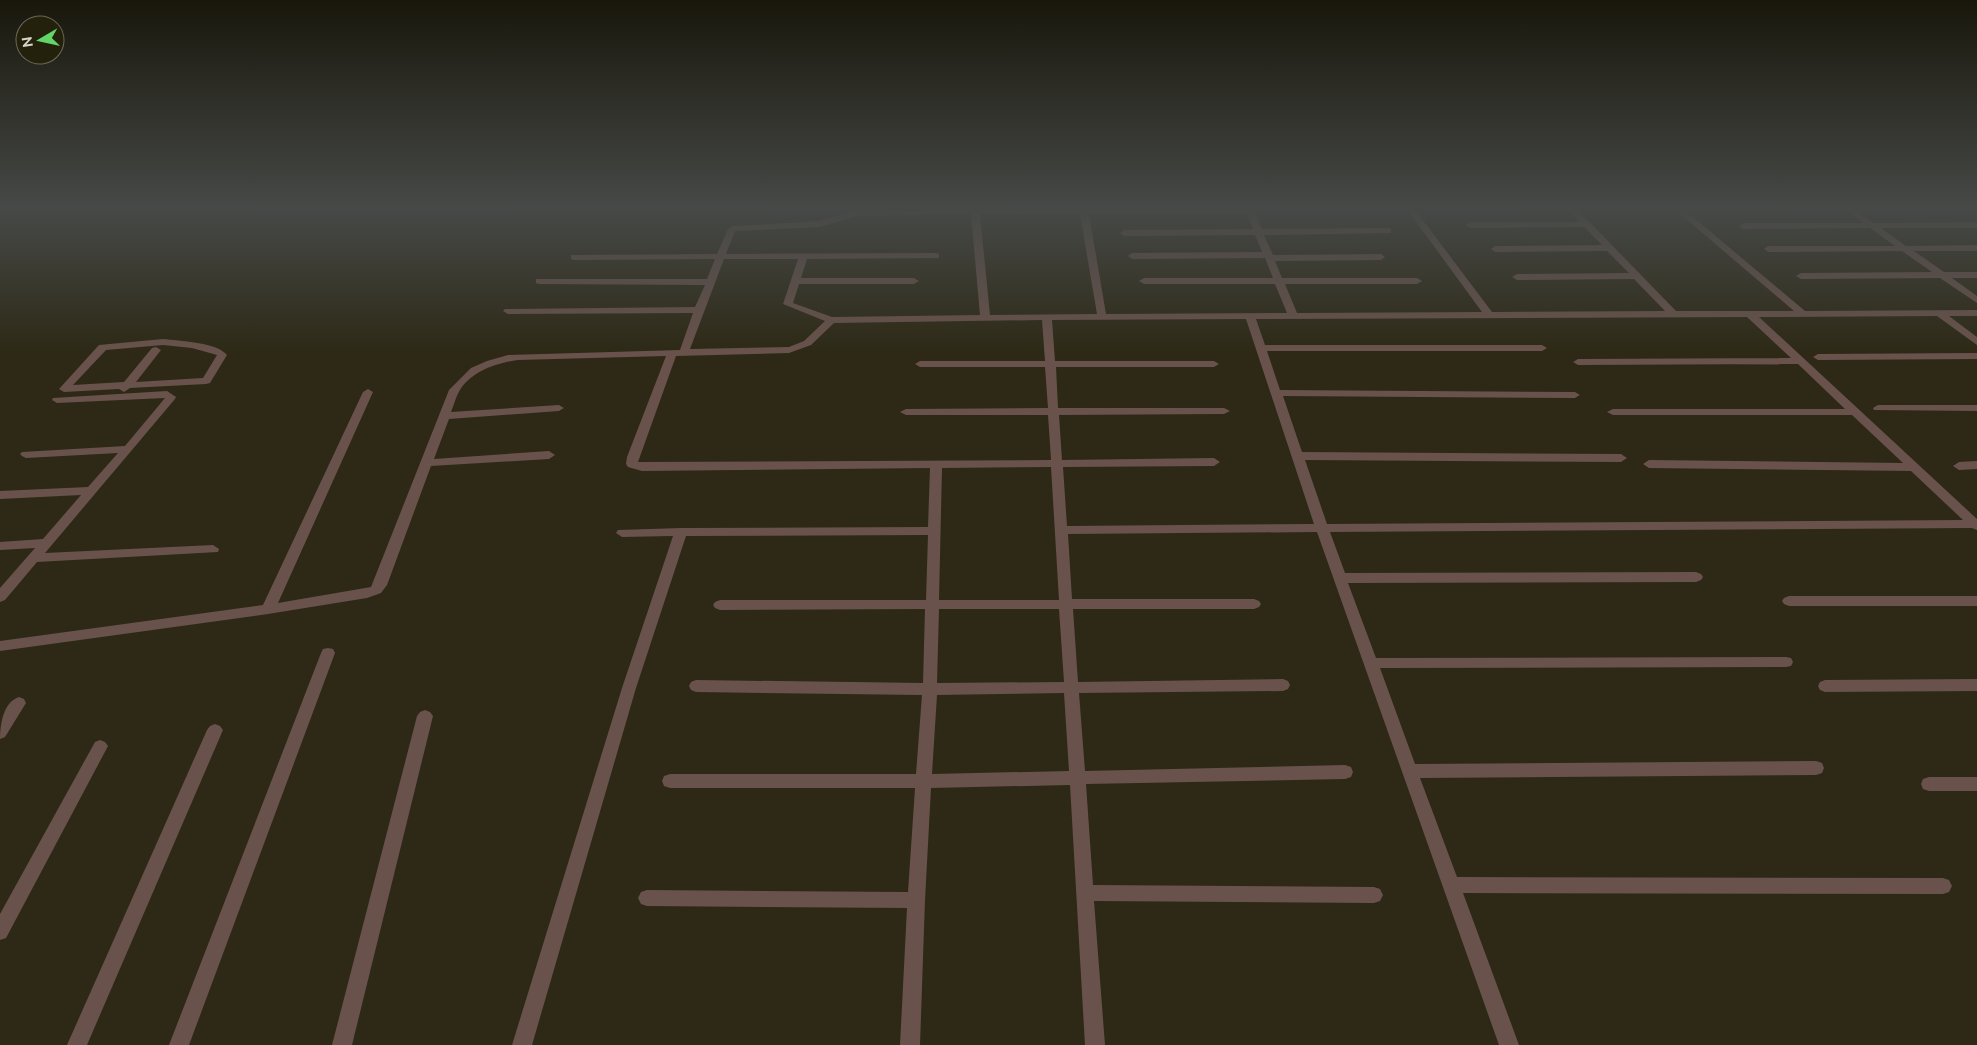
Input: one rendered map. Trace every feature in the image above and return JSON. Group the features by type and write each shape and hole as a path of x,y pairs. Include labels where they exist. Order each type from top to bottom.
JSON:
{"street":[{"path":"574,257 936,256"},
{"path":"980,256 985,318"},
{"path":"1092,256 1102,317"},
{"path":"1132,256 1381,257"},
{"path":"1269,256 1293,315"},
{"path":"1445,256 1489,316"},
{"path":"1617,256 1673,314"},
{"path":"1734,256 1801,312"},
{"path":"1915,256 1977,300"},
{"path":"720,257 699,310 678,353 633,457 632,464 642,467 1214,462"},
{"path":"803,257 788,304 831,320 1293,315 1489,316 1801,312 1977,313"},
{"path":"1802,276 1977,275"},
{"path":"1517,277 1637,276"},
{"path":"539,281 710,282"},
{"path":"795,281 914,281"},
{"path":"1144,281 1417,281"},
{"path":"508,311 699,310"},
{"path":"1939,313 1977,342"},
{"path":"1750,314 1976,525"},
{"path":"1250,316 1322,528 1509,1045"},
{"path":"1047,317 1095,1045"},
{"path":"0,646 268,609 376,590 380,585 454,390 475,369 501,359 518,357 799,349 809,343 831,320"},
{"path":"148,343 182,344 219,352 222,355 206,381 127,385 64,389 103,346 148,343"},
{"path":"1260,348 1542,348"},
{"path":"118,397 156,350"},
{"path":"1818,357 1977,356"},
{"path":"1578,362 1801,362"},
{"path":"920,364 1214,364"},
{"path":"268,609 368,392"},
{"path":"1277,393 1575,395"},
{"path":"0,597 171,397 167,394 57,400"},
{"path":"444,416 558,408"},
{"path":"1878,408 1977,408"},
{"path":"906,412 1224,411"},
{"path":"1613,412 1856,412"},
{"path":"26,454 128,449"},
{"path":"426,463 550,455"},
{"path":"1299,456 1621,458"},
{"path":"910,1045 916,900 930,689 936,464"},
{"path":"1649,464 1914,467"},
{"path":"1959,466 1977,465"},
{"path":"0,495 92,491"},
{"path":"1061,530 1976,525"},
{"path":"622,533 934,531"},
{"path":"522,1045 629,688 681,532"},
{"path":"0,546 46,543"},
{"path":"34,558 213,549"},
{"path":"1341,578 1696,577"},
{"path":"1789,602 1977,601"},
{"path":"720,606 1254,604"},
{"path":"179,1045 328,653"},
{"path":"1372,663 1786,662"},
{"path":"696,686 930,689 1283,685"},
{"path":"1825,686 1977,685"},
{"path":"0,733 19,703"},
{"path":"342,1045 425,716"},
{"path":"77,1045 215,730"},
{"path":"0,932 100,746"},
{"path":"1411,771 1816,768"},
{"path":"670,781 924,781 1345,772"},
{"path":"1929,784 1977,784"},
{"path":"1452,885 1943,886"},
{"path":"1085,893 1374,895"},
{"path":"647,898 916,900"}]}
